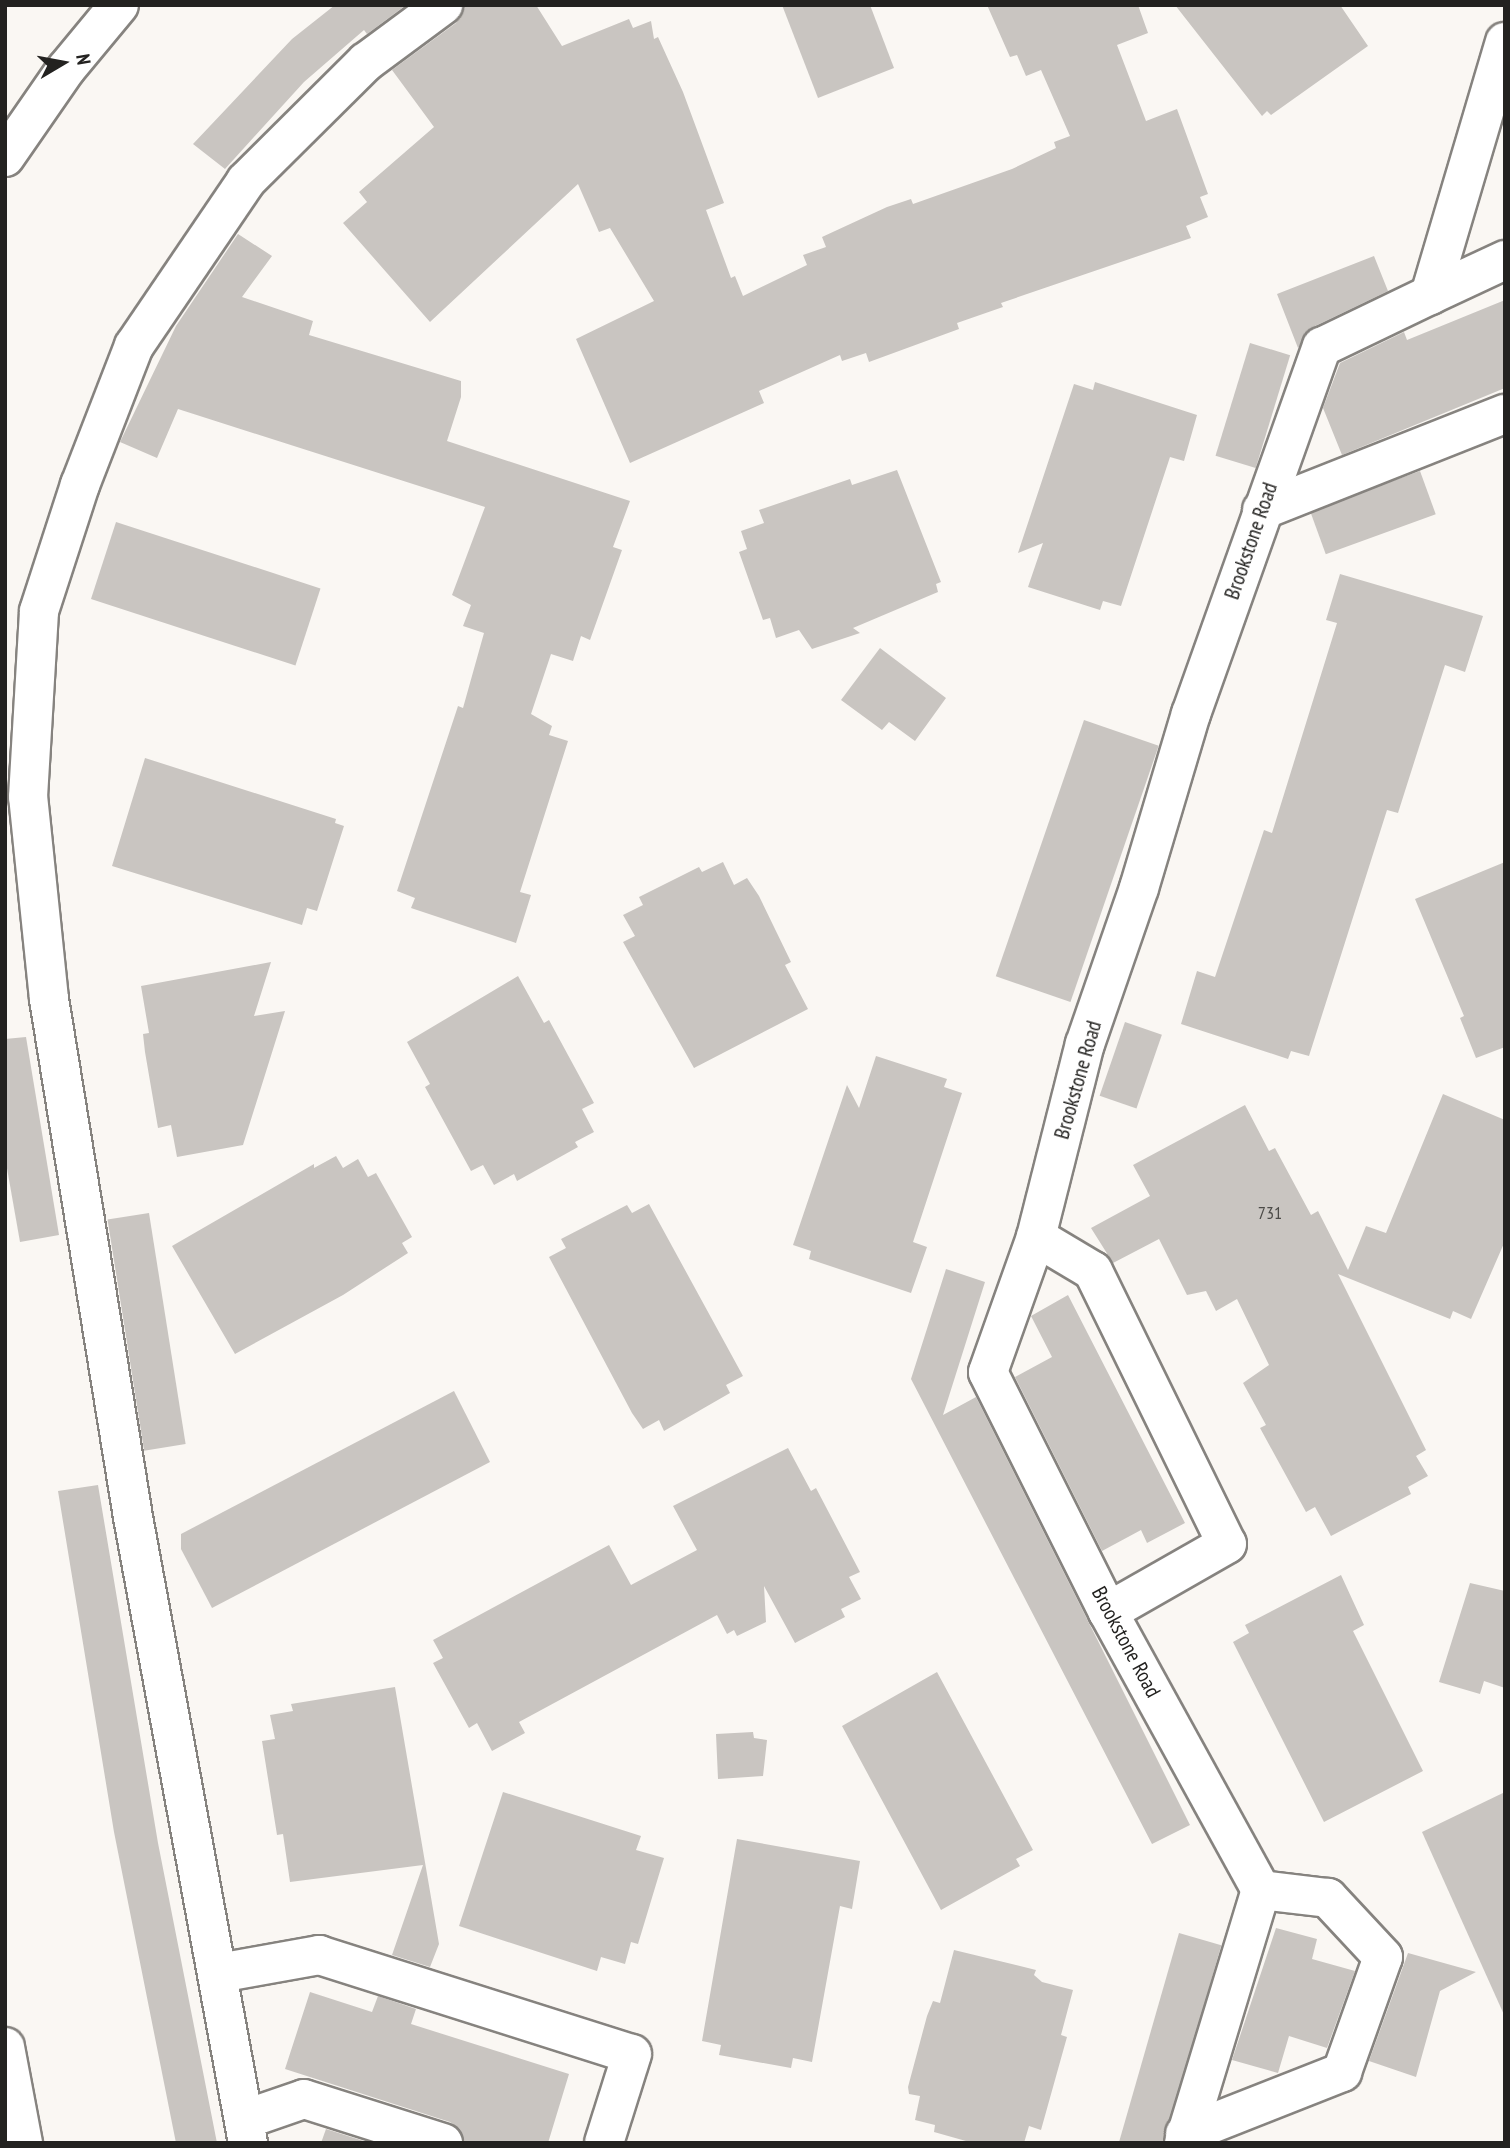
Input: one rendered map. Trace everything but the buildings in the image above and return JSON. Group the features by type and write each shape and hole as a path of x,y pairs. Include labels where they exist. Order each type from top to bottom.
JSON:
{"street":[{"path":"5,157 66,69 119,5"},
{"path":"443,5 366,62 246,181 141,335 80,485 38,611 28,797 49,999 133,1517 247,2131 304,2099 443,2143"},
{"path":"1430,295 1505,42"},
{"name":"Brookstone Road","path":"1261,1891 1108,1612 988,1372 1036,1237 1085,1044 1262,510 1322,347 1505,260"},
{"path":"1262,510 1505,414"},
{"path":"1036,1237 1093,1271 1227,1544 1108,1612"},
{"path":"1261,1891 1328,1898 1383,1957 1342,2072 1184,2138 1261,1891"},
{"path":"219,1973 319,1955 632,2054 604,2143"},
{"path":"5,2047 23,2143"}]}
